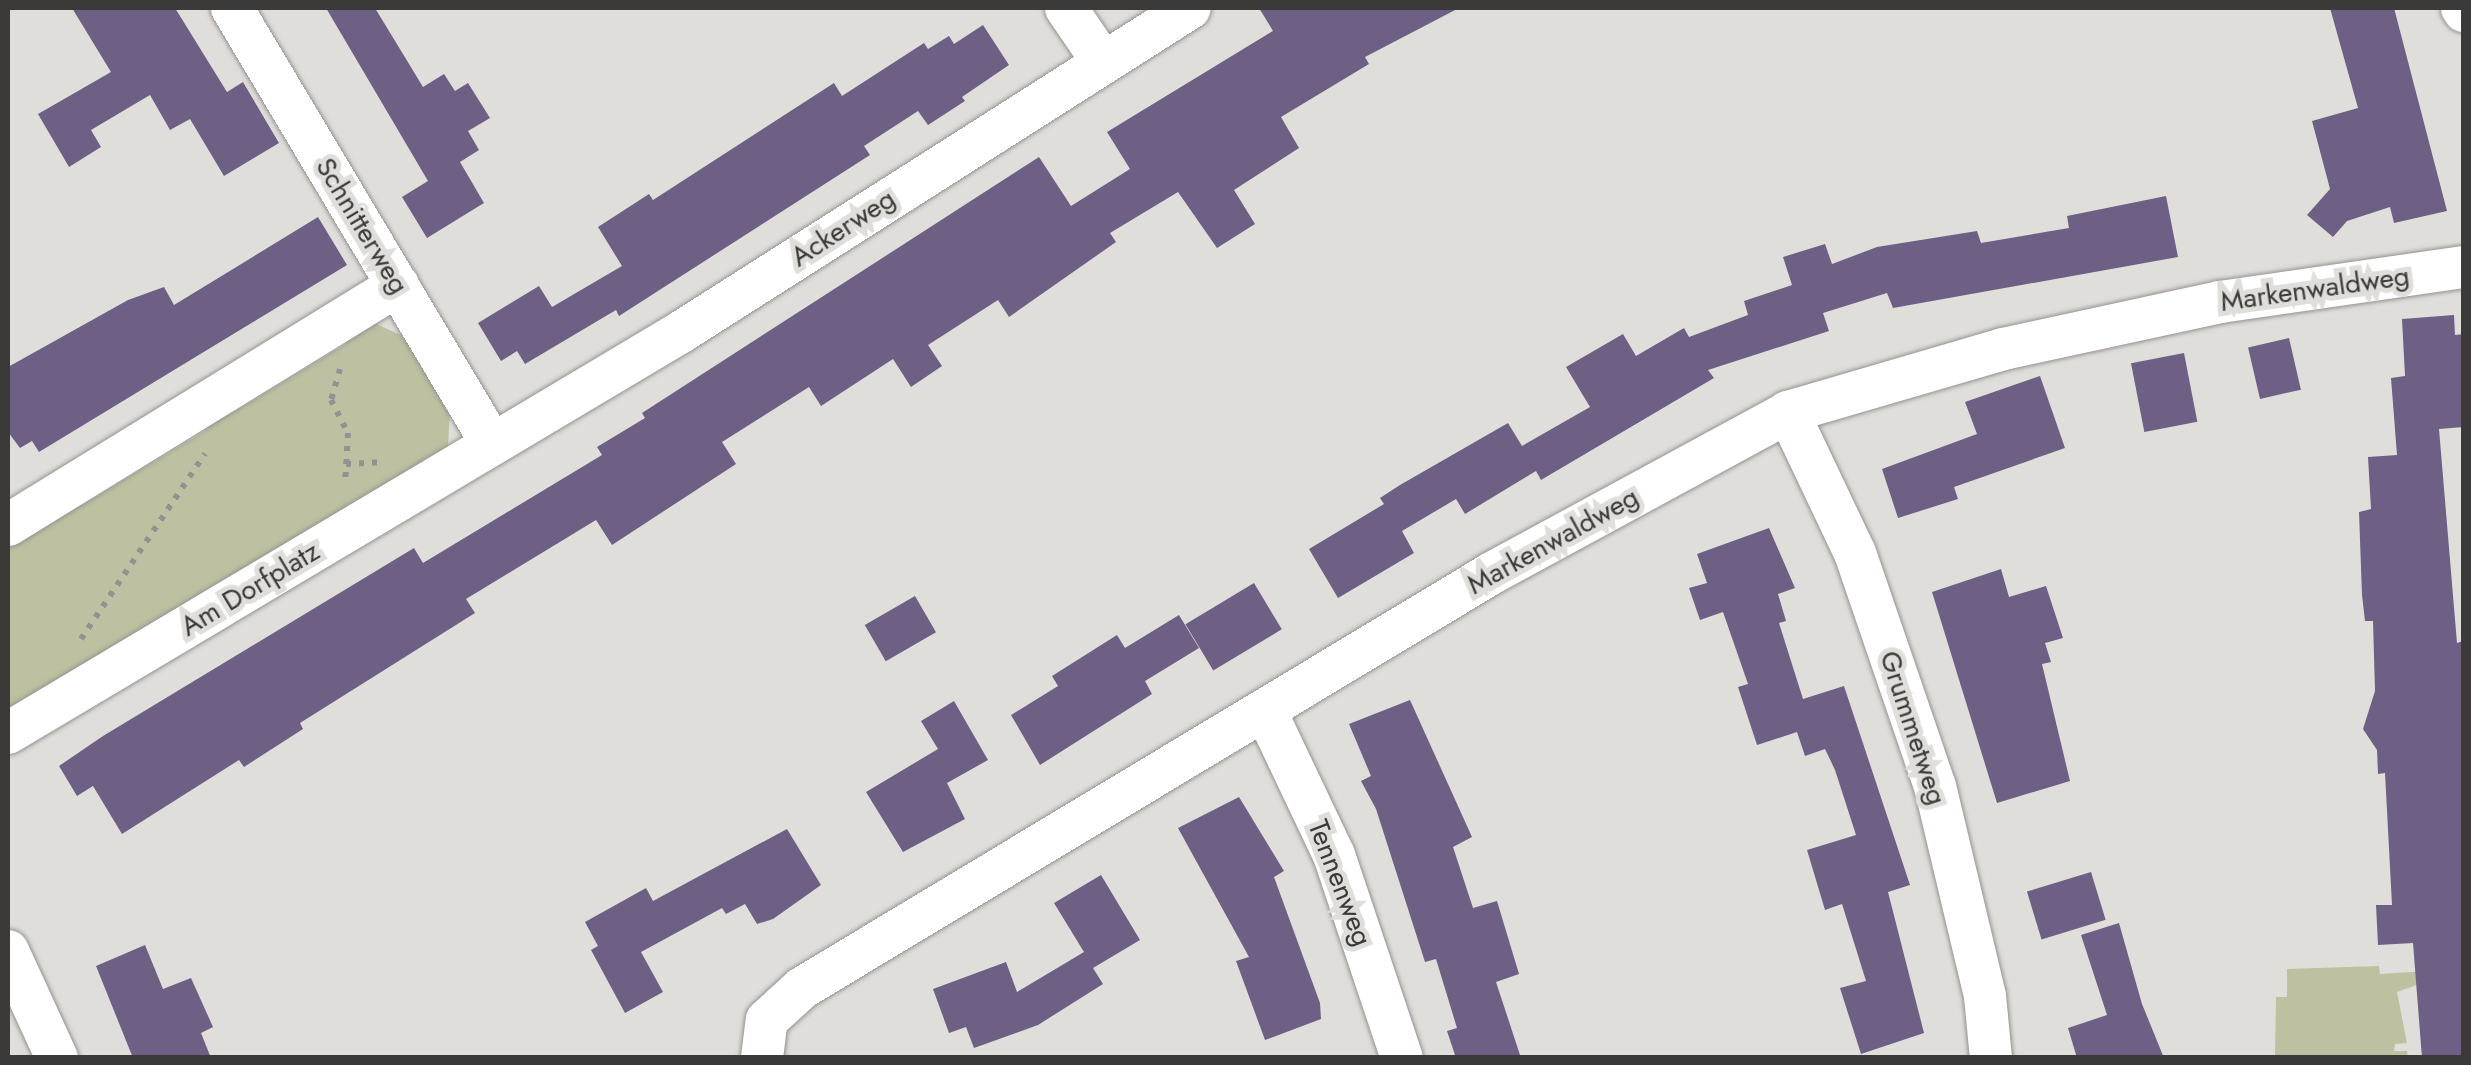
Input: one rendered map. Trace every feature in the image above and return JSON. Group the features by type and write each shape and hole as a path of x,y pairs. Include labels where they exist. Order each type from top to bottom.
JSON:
{"street":[{"name":"Schnitterweg","path":"232,8 492,444"},
{"path":"1066,8 1102,61"},
{"name":"Ackerweg","path":"492,444 681,332 1190,8"},
{"name":"Markenwaldweg","path":"762,1058 766,1020 778,1004 1492,573 1788,412 1894,376 2147,318 2464,267"},
{"path":"8,525 398,285"},
{"name":"Grummetweg","path":"1788,412 1855,553 1935,786 1985,996 1991,1058"},
{"name":"Am Dorfplatz","path":"8,733 492,444"},
{"name":"Tennenweg","path":"1266,712 1334,855 1402,1058"},
{"path":"8,951 57,1058"}],"path":[{"path":"337,323 341,360 331,400 348,432 346,532"},
{"path":"73,651 217,436 230,388"},
{"path":"346,464 383,462"}],"green space":[{"path":"372,322 405,337 450,410 448,446 8,715 8,539 68,495 82,505 205,431 203,415 217,406 232,413 346,344 344,329"},
{"path":"2379,966 2380,974 2461,969 2397,992 2407,1043 2395,1044 2394,1051 2407,1051 2408,1057 2275,1058 2276,997 2287,997 2287,969"}],"building":[{"path":"72,8 175,8 227,92 243,82 279,143 224,176 190,119 170,130 150,95 91,130 101,147 69,167 38,114 111,72"},
{"path":"326,8 375,8 423,87 444,74 455,91 468,83 490,118 468,131 479,150 460,162 484,203 427,238 402,197 428,181"},
{"path":"1259,8 1459,8 1365,57 1369,64 1281,117 1299,148 1234,190 1255,224 1217,248 1178,192 1110,233 1116,242 1009,317 998,300 928,345 942,366 911,387 893,359 821,406 809,387 722,442 736,464 612,545 596,520 466,599 475,613 300,723 303,729 244,767 239,760 122,834 93,786 77,796 59,766 103,736 414,548 423,563 602,455 597,447 645,418 642,413 1039,157 1071,206 1130,169 1107,132 1273,31"},
{"path":"2330,8 2394,8 2447,211 2394,223 2390,207 2347,221 2333,237 2307,215 2330,189 2312,121 2358,108"},
{"path":"983,25 1009,65 962,97 965,101 928,125 918,111 864,146 870,155 619,316 616,310 525,364 517,351 501,361 478,323 539,286 552,307 622,266 598,227 649,194 653,200 834,83 842,96 924,43 928,49 949,36 954,44"},
{"path":"2166,196 2178,257 1893,308 1887,293 1823,313 1829,331 1708,370 1714,378 1541,480 1536,471 1465,514 1456,499 1402,531 1414,553 1338,598 1309,549 1384,504 1380,498 1400,485 1508,423 1522,446 1590,407 1566,367 1623,334 1636,356 1684,328 1689,337 1748,315 1744,301 1792,285 1783,257 1825,244 1832,264 1877,247 1977,231 1981,243 2069,228 2067,216"},
{"path":"318,217 347,265 39,452 32,441 20,448 8,432 8,367 128,300 164,287 174,305"},
{"path":"2454,315 2455,335 2464,334 2464,427 2439,429 2457,643 2463,641 2464,1058 2422,1058 2413,943 2378,945 2376,905 2392,905 2385,773 2378,774 2377,750 2363,729 2375,691 2373,621 2365,621 2362,595 2359,512 2371,509 2368,457 2397,455 2391,378 2405,376 2402,319"},
{"path":"2289,338 2301,390 2260,399 2248,347"},
{"path":"2184,353 2197,422 2144,432 2131,363"},
{"path":"2040,376 2065,448 1954,487 1958,499 1898,518 1882,469 1977,434 1965,402"},
{"path":"1769,528 1795,588 1778,594 1786,621 1779,623 1803,699 1844,686 1910,885 1888,892 1924,1033 1861,1054 1840,988 1866,981 1842,904 1825,910 1807,850 1856,835 1835,770 1825,749 1805,756 1797,732 1757,745 1738,687 1748,684 1723,612 1700,620 1689,588 1707,583 1697,554"},
{"path":"2001,569 2009,597 2046,586 2063,638 2045,643 2051,662 2042,664 2070,781 1997,803 1932,592"},
{"path":"1254,583 1282,629 1213,670 1185,624"},
{"path":"915,596 936,632 886,661 865,625"},
{"path":"1179,615 1199,648 1145,681 1152,694 1040,765 1011,715 1058,686 1052,676 1117,635 1125,648"},
{"path":"1410,700 1472,837 1453,847 1473,908 1497,901 1519,974 1496,982 1521,1058 1456,1058 1447,1031 1457,1028 1436,959 1425,962 1376,809 1361,781 1371,776 1349,724"},
{"path":"954,701 988,760 947,783 965,819 903,852 866,792 938,749 921,721"},
{"path":"1239,797 1284,871 1274,877 1320,1003 1321,1019 1265,1040 1236,961 1249,957 1178,828"},
{"path":"787,829 821,885 773,919 757,924 745,904 726,914 722,908 641,952 663,992 625,1013 591,950 598,946 585,922 646,888 653,901"},
{"path":"2091,872 2106,920 2042,939 2027,892"},
{"path":"1101,875 1140,940 1093,968 1103,984 1038,1025 974,1048 966,1027 949,1033 933,989 1006,962 1017,992 1084,952 1054,903"},
{"path":"2119,923 2142,1004 2164,1058 2077,1058 2068,1028 2107,1015 2081,935"},
{"path":"145,945 163,989 191,978 213,1027 201,1033 211,1058 133,1058 96,966"}]}
